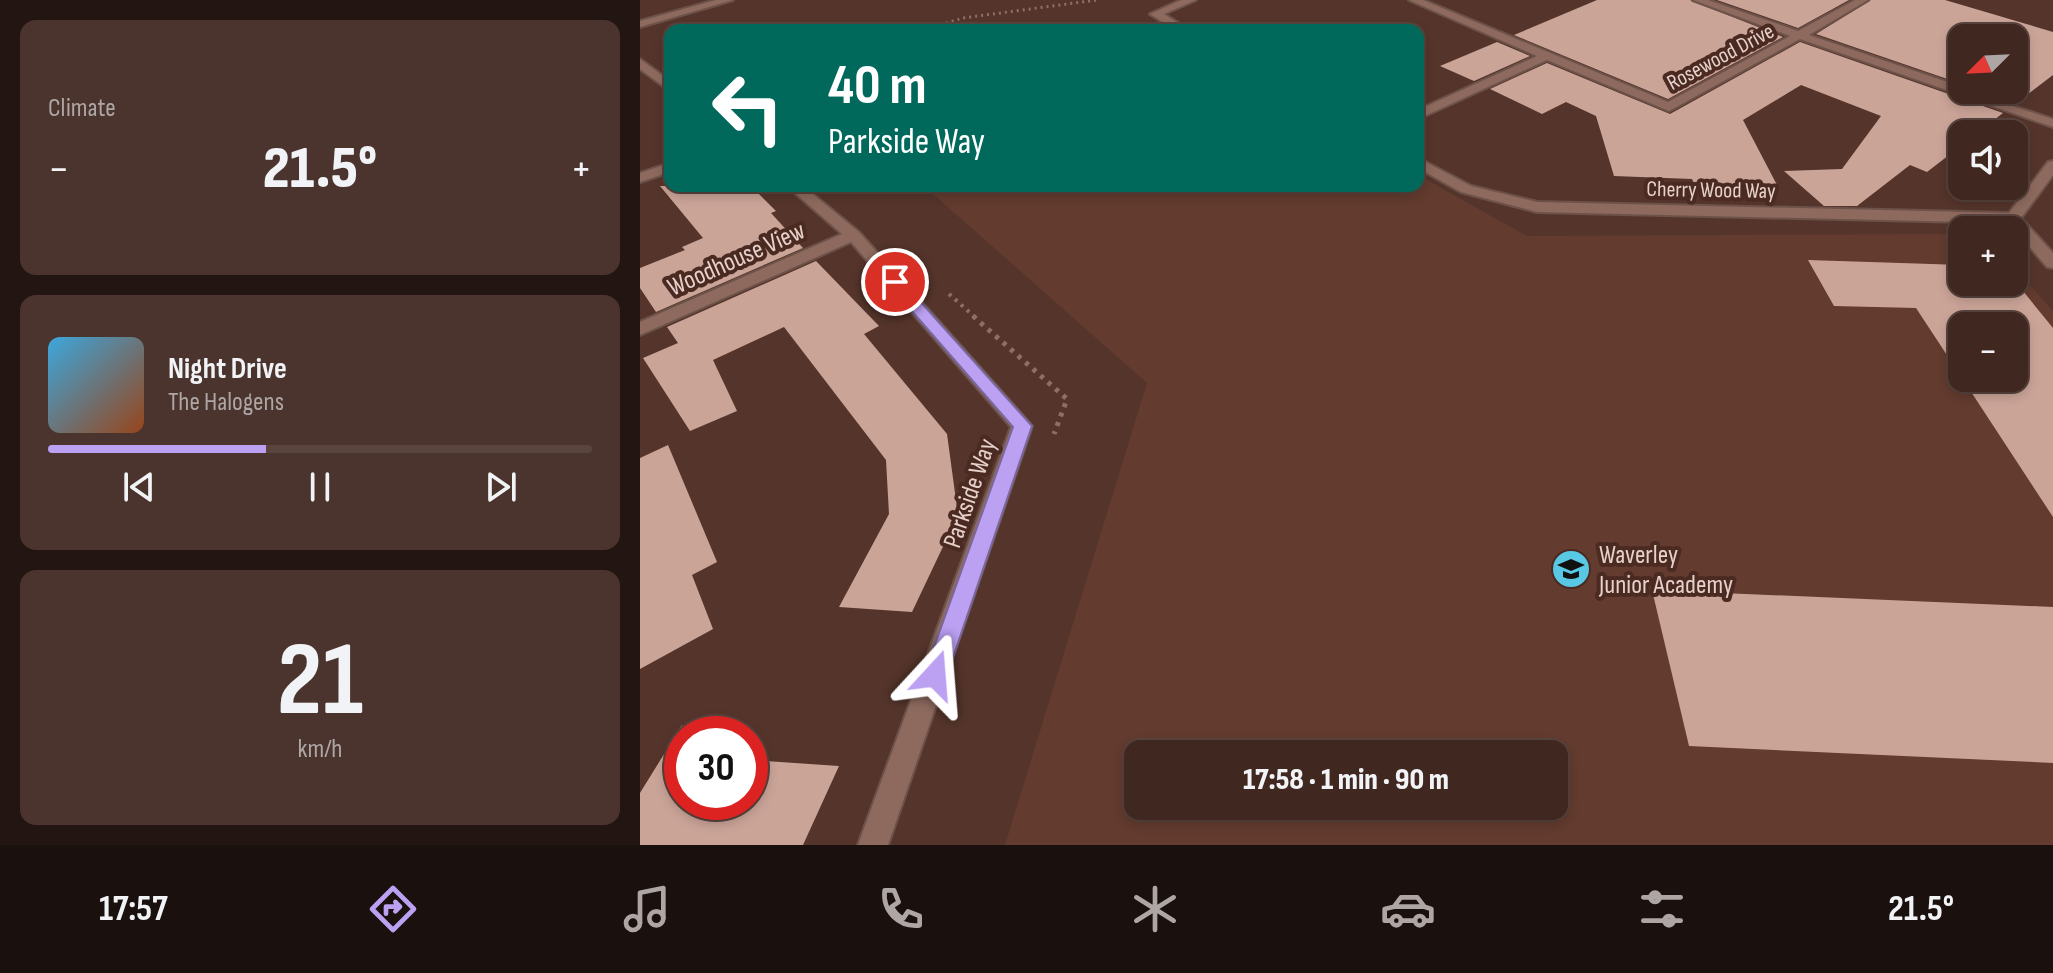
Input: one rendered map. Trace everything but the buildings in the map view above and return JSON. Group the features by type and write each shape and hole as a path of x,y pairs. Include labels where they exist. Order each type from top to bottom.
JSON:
{"street":[{"path":"640,24 728,0"},
{"path":"1172,24 1155,14 1191,0"},
{"path":"1414,0 1545,57"},
{"path":"1698,0 2053,123"},
{"name":"Rosewood Drive","path":"1545,57 1669,107 1863,0"},
{"path":"1424,112 1545,57"},
{"path":"640,63 664,82"},
{"name":"Cherry Wood Way","path":"1424,165 1466,189 1537,207 1948,216"},
{"path":"2015,216 2053,165"},
{"path":"640,178 664,169"},
{"name":"Parkside Way","path":"801,192 853,235 1022,426 873,845"},
{"name":"Woodhouse View","path":"640,329 853,235"},
{"path":"2028,235 2053,263"}],"path":[{"path":"943,24 963,18 1097,0"}],"shaded area":[{"name":"Waverley Junior Academy","path":"1424,178 1527,236 1948,234 1948,296 2028,296 2028,283 2053,311 2053,845 1005,845 1147,383 931,192 1424,192"}],"place":[{"name":"Waverley Junior Academy","path":"1571,569"}],"route":[{"path":"895,282 1022,426 935,675"}]}
